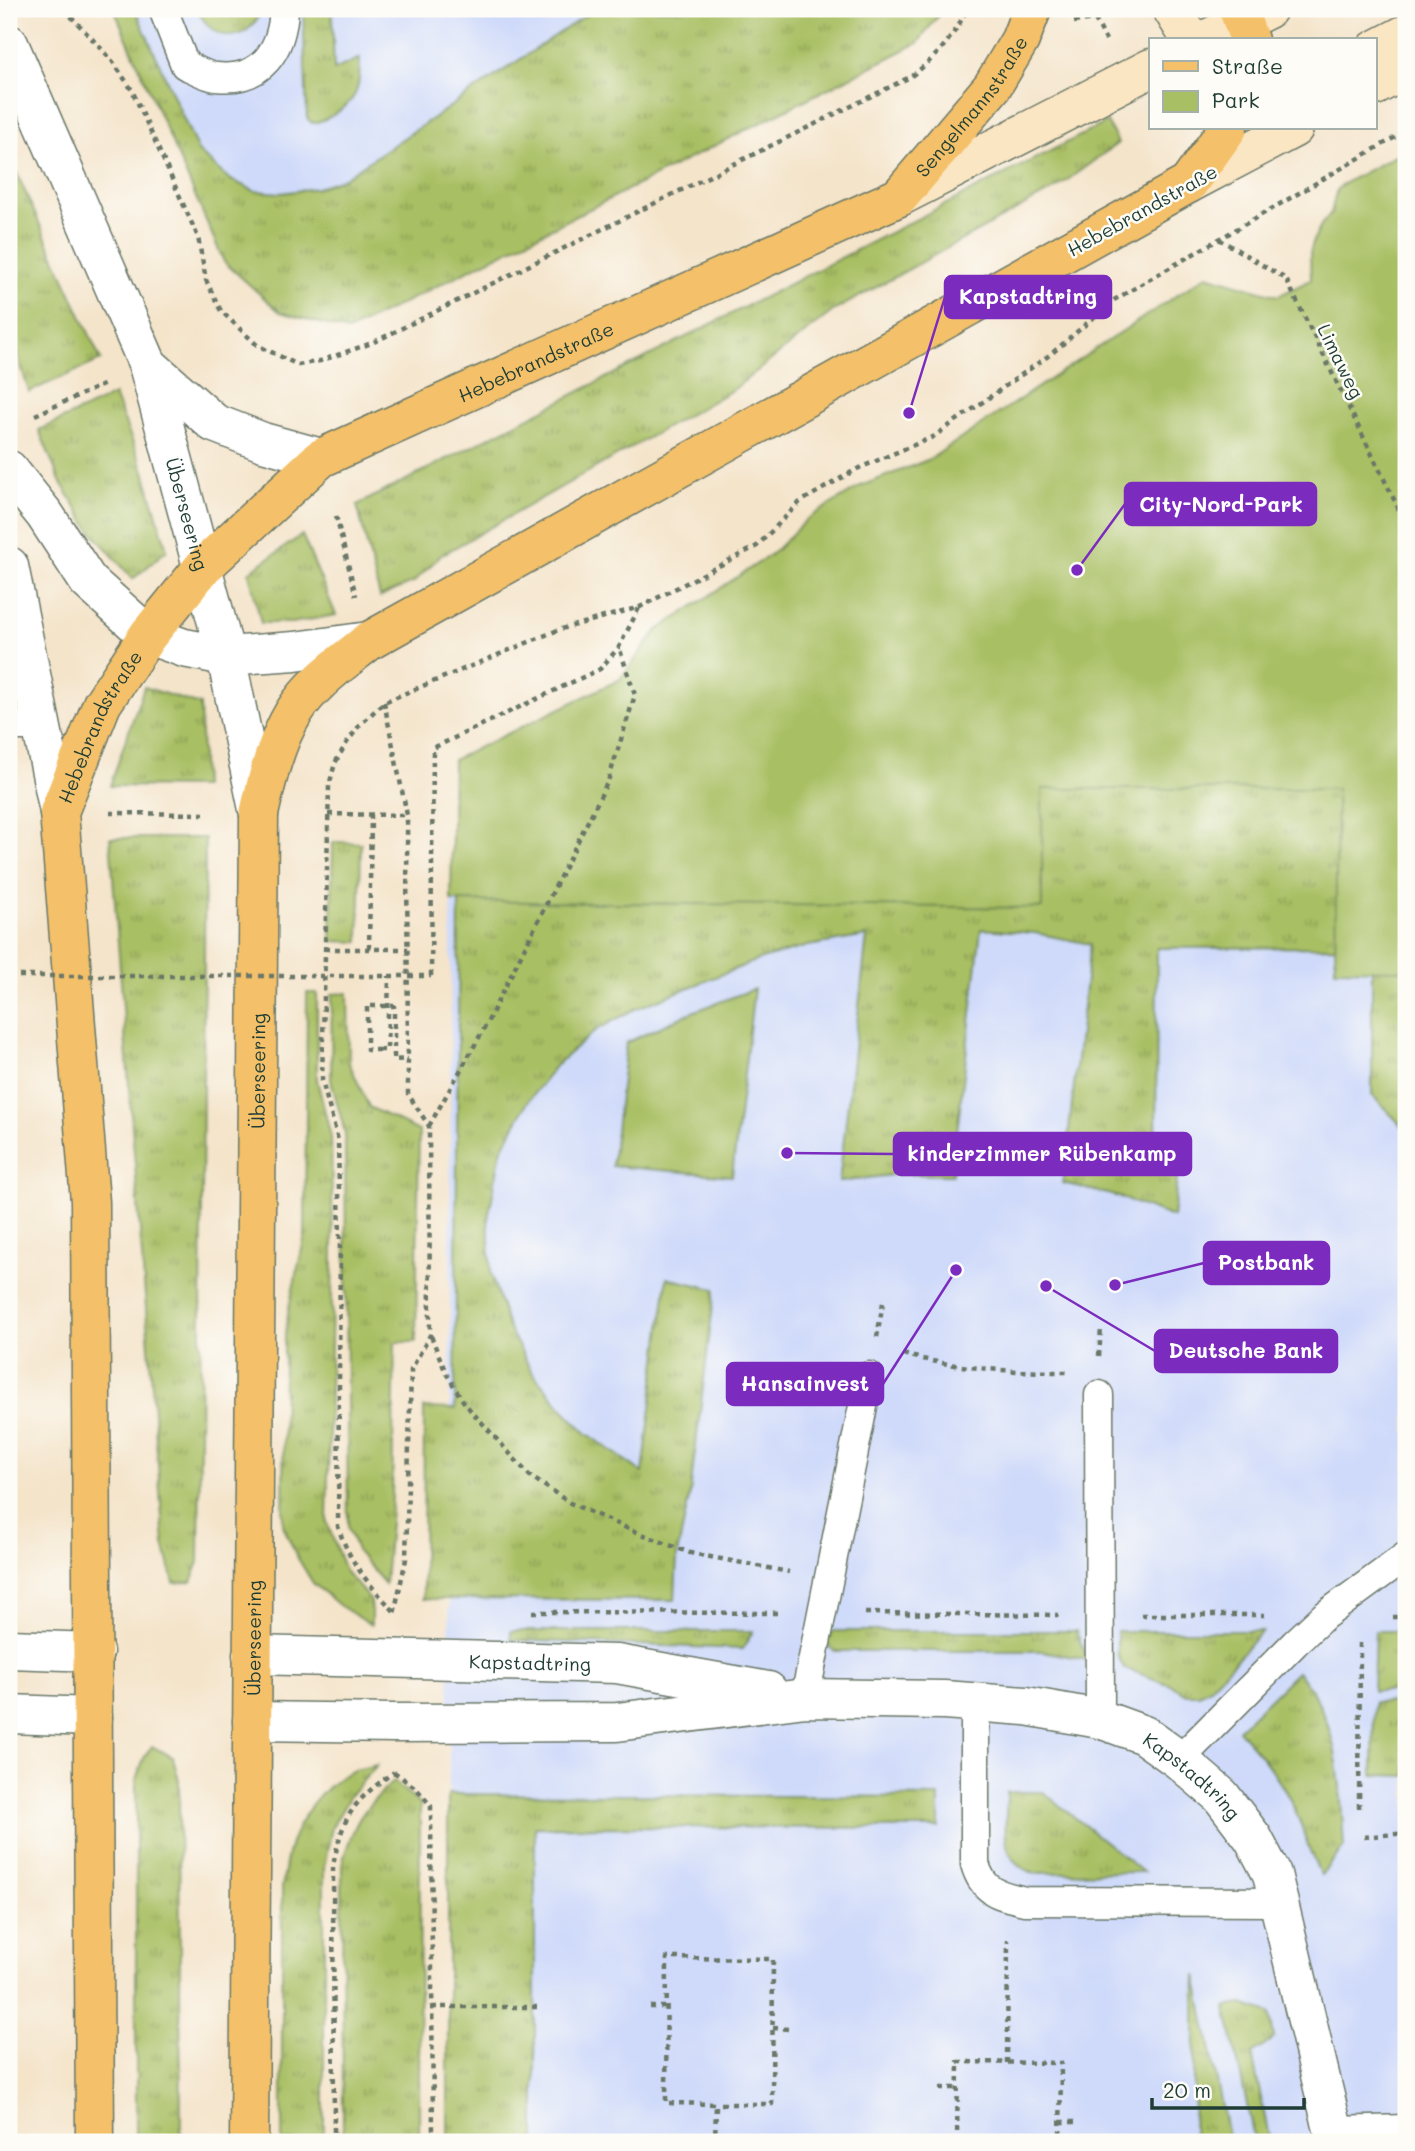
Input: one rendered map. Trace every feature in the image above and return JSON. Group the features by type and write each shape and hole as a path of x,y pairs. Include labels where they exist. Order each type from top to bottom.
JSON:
{"main road":[{"name":"Sengelmannstraße","path":"899,197 992,87 1020,40 1032,9"},
{"path":"1172,9 1190,38"},
{"path":"1210,38 1250,20"},
{"path":"1376,49 1406,34"},
{"name":"Hebebrandstraße","path":"58,812 102,704 148,635 203,567 321,458 899,197 1149,69"},
{"path":"1376,85 1406,69"},
{"path":"1188,184 1227,130"},
{"name":"Hebebrandstraße","path":"259,814 272,758 295,711 328,674 364,624 1290,130"},
{"path":"58,812 90,1202 95,2142"},
{"name":"Überseering","path":"248,2142 259,814"}],"street":[{"name":"Überseering","path":"9,44 148,365 226,656 259,814"},
{"path":"148,365 214,423 263,442 321,458"},
{"path":"9,470 45,515 88,581 148,635 184,648 226,656 295,651 364,624"},
{"path":"9,566 25,726 58,812"},
{"path":"9,1649 94,1652"},
{"name":"Kapstadtring","path":"252,1655 617,1664 805,1698"},
{"name":"Kapstadtring","path":"251,1721 617,1722 805,1698 975,1702 1026,1706 1100,1719 1144,1735 1179,1760 1221,1796 1253,1838 1272,1874 1281,1902 1335,2136"},
{"path":"9,1714 93,1717"}],"lane":[{"path":"163,9 185,65 214,77 239,77 259,68 275,50 283,26 284,9"},
{"path":"805,1698 869,1376"},
{"path":"1099,1395 1100,1719"},
{"path":"1179,1760 1324,1616 1406,1556"},
{"path":"975,1702 975,1864 980,1880 992,1891 1025,1901 1281,1902"},
{"path":"1335,2136 1406,2129"}],"path":[{"path":"64,9 111,59 132,90 194,227 206,280 221,311 257,345 298,365 320,361 372,343 910,77 942,50 967,9"},
{"path":"1107,41 1095,19 1108,9"},
{"path":"408,1612 394,1612 363,1578 347,1552 338,1527 338,1140 323,1081 328,814 329,786 335,763 359,726 384,702 558,631 640,607 757,546 800,502 856,470 933,437 1051,354 1114,300 1406,131"},
{"name":"Limaweg","path":"1219,239 1286,279 1406,524"},
{"path":"35,415 109,382"},
{"path":"336,516 364,624"},
{"path":"9,976 431,976 433,748 600,669 619,647 640,607"},
{"path":"619,647 635,695 608,781 485,1027 429,1126 430,1335 446,1373 465,1404 530,1476 570,1503 690,1553 828,1580"},
{"path":"384,702 407,815 408,1094 429,1126"},
{"path":"110,813 204,814"},
{"path":"328,814 407,815"},
{"path":"369,949 371,815"},
{"path":"325,949 408,949"},
{"path":"389,976 387,1051 367,1051 367,1006 394,1006 394,1060 408,1059"},
{"path":"394,1612 406,1559 411,1370 430,1335"},
{"path":"900,1354 925,1361 986,1370 1075,1373"},
{"path":"1406,1496 1406,1513"},
{"path":"518,1612 1406,1617"},
{"path":"1359,1808 1361,1616"},
{"path":"334,2142 333,1866 340,1831 354,1806 370,1789 394,1772 416,1788 431,1806 433,2142"},
{"path":"1364,1837 1406,1833"},
{"path":"1007,2063 1008,1935"},
{"path":"667,1958 773,1959 772,2104 666,2103 667,2007 667,1958"},
{"path":"432,2007 540,2007"},
{"path":"650,2007 667,2007"},
{"path":"772,2028 789,2029"},
{"path":"957,2142 958,2062 1061,2063 1060,2142"},
{"path":"940,2088 957,2088"},
{"path":"715,2142 716,2104"},
{"path":"1060,2122 1079,2122"}],"shaded area":[{"path":"114,9 943,9 918,43 348,331 280,312 224,262"},
{"path":"1042,789 1406,970 1406,2142 448,2142 451,901 1041,908"}],"green space":[{"path":"114,9 135,9 198,151 229,179 255,191 281,193 317,188 344,178 595,9 943,9 918,43 348,331 280,312 224,262"},
{"path":"198,9 261,10 247,30 230,36 212,29"},
{"path":"303,9 332,9 334,70 360,58 358,85 353,98 333,115 312,123 307,118"},
{"path":"1107,122 1118,143 1058,187 833,311 734,389 440,556 414,582 380,597 357,505"},
{"path":"1406,150 1406,970 1335,969 1337,789 1042,789 1042,908 451,901 453,760 619,680 658,630 773,553 807,519 861,486 930,459 1207,275 1278,296 1311,280 1310,253 1314,239 1331,213 1337,189"},
{"path":"9,156 101,360 29,392 9,326"},
{"path":"114,395 144,471 167,550 133,579 91,531 60,481 39,430"},
{"path":"302,535 336,615 292,623 261,623 249,572"},
{"path":"1406,553 1405,1129 1372,1095 1372,947 1157,948 1156,1168 1178,1168 1173,1217 1119,1197 1063,1183 1090,944 1035,933 981,929 952,1175 898,1174 839,1182 867,936 808,946 758,960 635,1009 596,1030 556,1065 527,1103 501,1151 488,1219 491,1274 508,1327 532,1372 585,1432 643,1473 667,1278 715,1289 690,1493 677,1555 675,1600 423,1599 424,1408 455,1409 460,767"},
{"path":"144,687 200,705 203,787 110,786"},
{"path":"110,838 205,838 199,1562 191,1582 174,1583 164,1544"},
{"path":"333,842 361,843 359,942 331,941"},
{"path":"754,989 732,1176 612,1166 626,1043 690,1013"},
{"path":"307,993 317,993 317,1080 331,1137 333,1252 327,1522 345,1571 371,1601 371,1625 339,1605 313,1583 296,1555 283,1525 284,1345 289,1307 305,1236"},
{"path":"348,993 349,1063 369,1107 419,1131 416,1342 395,1342 392,1496 385,1584 358,1553 348,1527 345,1133 331,1080 332,994"},
{"path":"511,1631 753,1631 743,1649 511,1640"},
{"path":"833,1631 1076,1631 1088,1660 1043,1651 835,1651 829,1647 827,1638"},
{"path":"1117,1631 1262,1631 1210,1688 1199,1694 1186,1694 1171,1685 1124,1668 1117,1654"},
{"path":"1375,1631 1406,1631 1406,1691 1373,1691"},
{"path":"1297,1672 1322,1711 1336,1755 1339,1777 1344,1847 1321,1875 1286,1792 1264,1759 1238,1730"},
{"path":"1374,1702 1406,1703 1406,1776 1373,1775"},
{"path":"152,1746 173,1758 179,1781 181,2142 136,2142 136,1780 144,1758"},
{"path":"377,1765 351,1794 332,1827 324,1867 324,2142 282,2142 282,1888 288,1853 299,1824 328,1787 346,1774"},
{"path":"394,1781 420,1805 419,2142 343,2142 342,1864 360,1818"},
{"path":"1007,1792 1043,1792 1143,1872 1034,1873 1022,1867 1014,1860 1006,1840"},
{"path":"448,1794 939,1797 939,1828 535,1827 535,2142 448,2142"},
{"path":"1196,1975 1229,2142 1193,2142"},
{"path":"1242,2004 1270,2013 1274,2039 1252,2054 1270,2142 1255,2142 1226,2007"}],"place":[{"name":"Kapstadtring","path":"909,413"},
{"name":"City-Nord-Park","path":"1077,570"},
{"name":"kinderzimmer Rübenkamp","path":"787,1153"},
{"name":"Hansainvest","path":"956,1270"},
{"name":"Postbank","path":"1115,1285"},
{"name":"Deutsche Bank","path":"1046,1286"}]}
